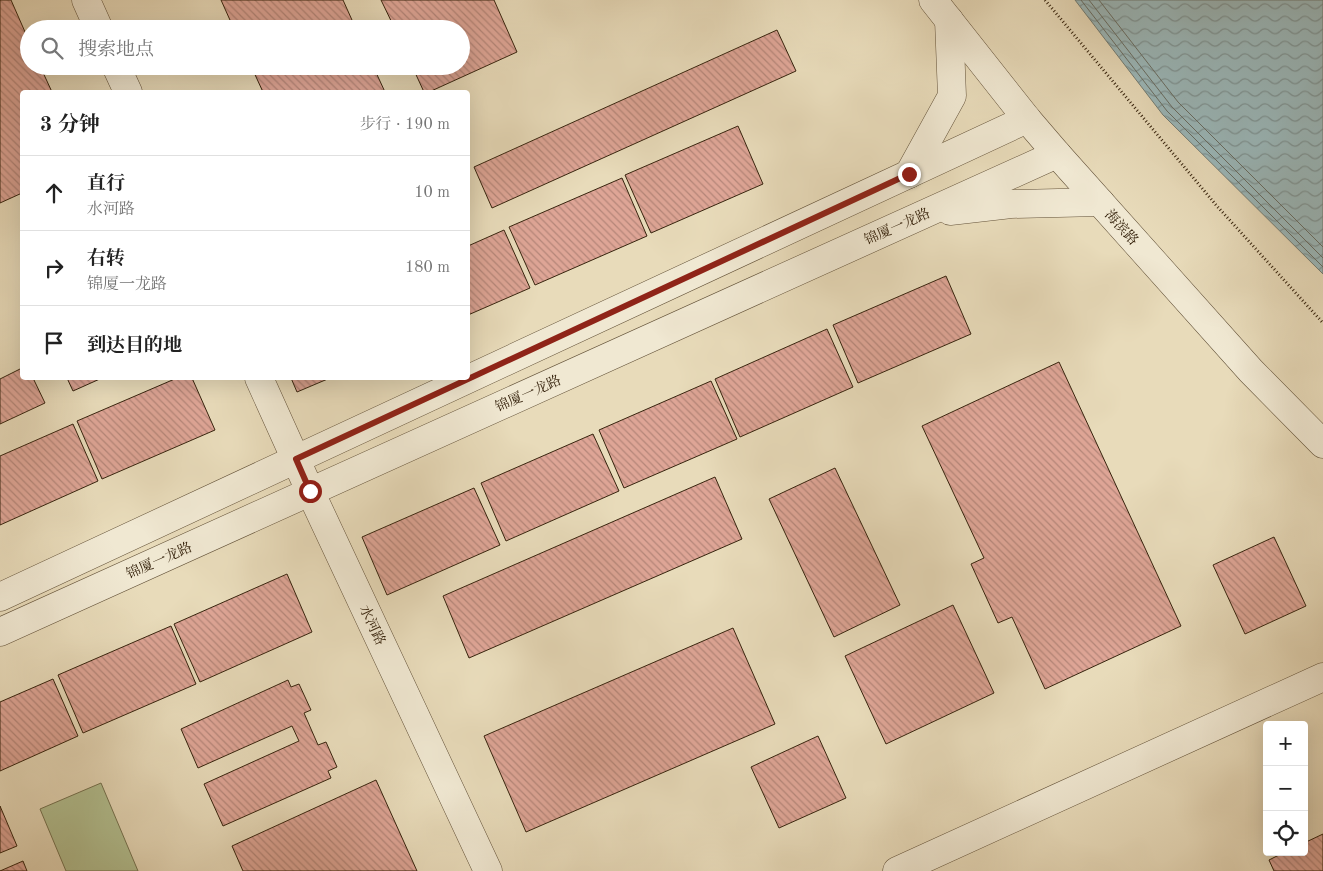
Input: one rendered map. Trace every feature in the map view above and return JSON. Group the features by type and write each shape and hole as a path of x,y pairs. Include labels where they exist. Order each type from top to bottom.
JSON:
{"street":[{"path":"86,0 95,20"},
{"path":"909,174 952,96 941,10"},
{"name":"海滨路","path":"941,10 1057,154 1251,371 1323,444"},
{"path":"120,75 127,90"},
{"path":"470,378 1027,119"},
{"name":"锦厦一龙路","path":"0,632 1057,154"},
{"path":"926,213 1011,204 1100,202"},
{"name":"水河路","path":"259,380 488,871"},
{"path":"0,597 466,380"},
{"path":"897,871 1323,677"}],"path":[{"path":"1045,0 1216,205 1323,323"}],"green space":[{"path":"101,783 138,871 66,871 40,809"}],"water":[{"path":"1075,0 1323,0 1323,274 1163,115"}],"building":[{"path":"0,0 11,0 20,20 20,75 44,75 51,90 20,90 20,194 0,203"},
{"path":"221,0 343,0 352,20 230,20"},
{"path":"381,0 494,0 517,52 470,73 470,20 391,20"},
{"path":"777,30 796,71 492,208 474,167"},
{"path":"255,75 377,75 384,90 262,90"},
{"path":"416,75 466,75 433,90 423,90"},
{"path":"738,126 763,184 651,233 625,175"},
{"path":"622,178 647,236 535,285 509,227"},
{"path":"504,230 530,288 470,314 470,245"},
{"path":"946,276 971,334 858,383 833,325"},
{"path":"827,329 853,387 740,437 715,379"},
{"path":"1059,362 1181,626 1045,689 1012,617 998,623 971,564 984,558 922,426"},
{"path":"20,369 20,380 34,380 45,403 0,424 0,379"},
{"path":"68,380 98,380 73,391"},
{"path":"172,380 193,380 215,430 102,479 77,421"},
{"path":"292,380 325,380 297,392"},
{"path":"711,381 737,439 624,488 599,430"},
{"path":"73,424 98,481 0,525 0,456"},
{"path":"593,434 619,491 506,541 481,483"},
{"path":"835,468 900,605 834,637 769,499"},
{"path":"715,477 742,539 469,658 443,596"},
{"path":"474,488 500,545 387,595 362,537"},
{"path":"1274,537 1306,606 1245,634 1213,565"},
{"path":"287,574 312,632 200,682 174,624"},
{"path":"953,605 994,693 886,744 845,656"},
{"path":"171,626 196,684 83,733 58,675"},
{"path":"733,628 775,724 526,832 484,736"},
{"path":"53,679 78,736 0,771 0,702"},
{"path":"288,680 291,687 299,684 311,710 304,713 318,745 326,742 337,767 328,771 331,778 223,826 204,784 299,741 292,726 198,768 181,729"},
{"path":"818,736 846,798 779,828 751,767"},
{"path":"376,780 417,871 243,871 232,846"},
{"path":"0,806 17,846 0,853"},
{"path":"1323,834 1323,871 1274,871 1269,860 1277,856 1308,856 1308,841"},
{"path":"23,861 27,871 0,871"}],"route":[{"path":"310,491 296,459 909,174"}]}
